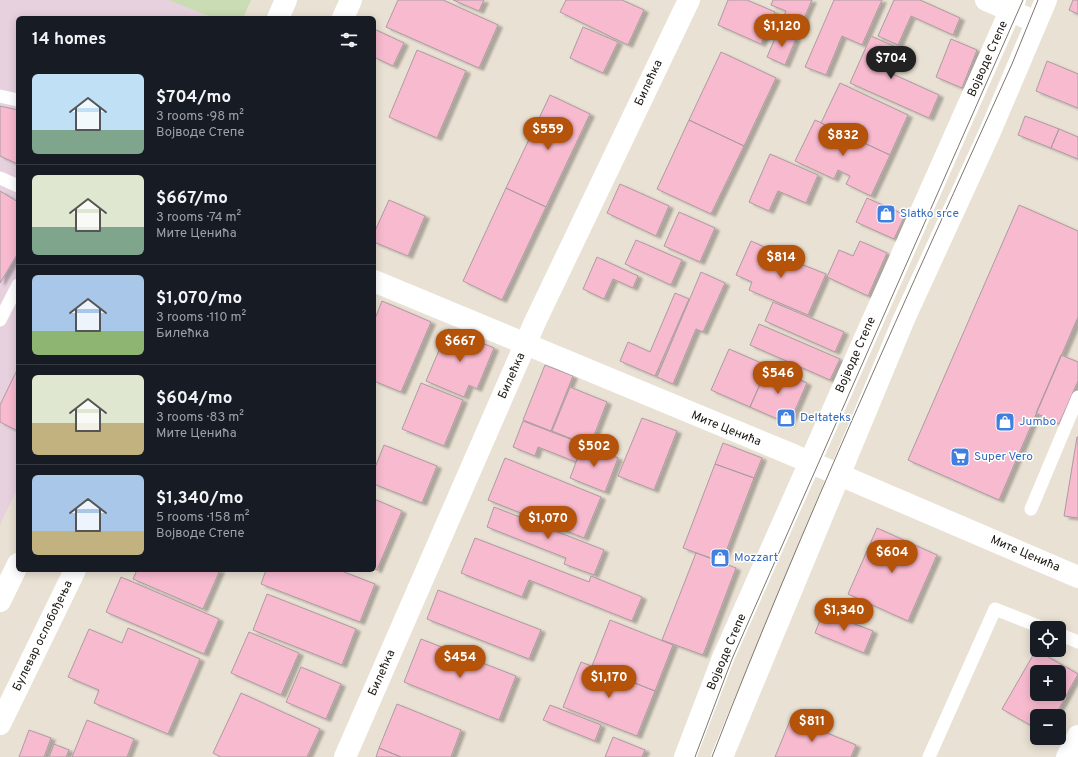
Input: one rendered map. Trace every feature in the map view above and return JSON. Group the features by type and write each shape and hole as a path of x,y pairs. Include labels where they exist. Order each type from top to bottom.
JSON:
{"main road":[{"path":"279,16 286,0"},
{"path":"344,16 352,0"},
{"name":"Билећка","path":"345,757 525,345 689,0"},
{"path":"986,0 1012,5 1036,22"},
{"path":"722,757 904,319 989,134 1046,0"},
{"name":"Војводе Степе","path":"685,757 723,658 1012,5"},
{"name":"Мите Ценића","path":"376,282 810,463 1078,577"},
{"path":"0,601 16,568"},
{"name":"Булевар ослобођења","path":"0,724 74,572"},
{"path":"1067,757 1078,736"}],"lane":[{"path":"0,96 16,100"},
{"path":"0,178 16,185"},
{"path":"0,320 16,289"},
{"path":"1031,509 1078,397"},
{"path":"929,757 995,609 1030,623"},
{"path":"1066,637 1078,642"}],"shaded area":[{"path":"0,0 168,0 209,16 16,16 16,491 0,525"}],"green space":[{"path":"168,0 251,0 244,16 209,16"}],"building":[{"path":"398,0 443,0 498,25 479,68 386,27"},
{"path":"453,0 484,0 479,11"},
{"path":"566,0 622,0 644,10 628,45 560,12"},
{"path":"728,0 747,0 775,12 761,44 718,25"},
{"path":"773,0 812,0 799,30 781,22 786,11 771,5"},
{"path":"834,0 882,0 862,45 842,36 826,75 805,67"},
{"path":"894,0 920,0 960,18 953,35 911,16 898,45 878,36"},
{"path":"1073,0 1078,0 1078,14 1069,10"},
{"path":"583,27 618,42 603,73 570,58"},
{"path":"376,30 404,43 393,66 376,58"},
{"path":"778,31 796,39 785,65 767,57"},
{"path":"871,36 898,48 888,72 939,95 929,118 850,83"},
{"path":"951,39 977,50 962,88 936,77"},
{"path":"417,50 466,71 437,138 389,117"},
{"path":"721,52 776,78 744,146 689,120"},
{"path":"1047,61 1078,74 1078,108 1036,91"},
{"path":"840,83 908,115 890,155 821,123"},
{"path":"550,95 590,114 546,207 506,188"},
{"path":"0,106 16,110 16,163 0,156"},
{"path":"1025,116 1059,129 1051,148 1018,135"},
{"path":"689,120 744,146 711,214 657,189"},
{"path":"815,120 890,155 871,196 846,184 850,176 838,170 834,179 795,161"},
{"path":"1059,129 1078,137 1078,159 1051,148"},
{"path":"770,154 818,175 806,203 778,191 769,211 749,202"},
{"path":"620,184 669,206 656,236 607,213"},
{"path":"506,188 546,207 502,300 463,281"},
{"path":"0,191 16,201 16,256 0,283"},
{"path":"867,198 905,215 894,239 856,222"},
{"path":"389,200 425,216 408,256 376,243 376,229"},
{"path":"1019,205 1078,231 1078,317 999,500 908,460"},
{"path":"679,212 715,228 700,262 664,246"},
{"path":"636,240 682,260 671,285 625,264"},
{"path":"751,241 780,254 777,258 792,264 793,261 826,274 808,315 749,290 752,282 736,275"},
{"path":"860,241 887,253 868,296 827,277 839,250 853,256"},
{"path":"597,257 638,276 633,288 613,279 604,299 583,289"},
{"path":"701,272 725,283 703,332 696,329 673,384 657,377"},
{"path":"675,293 689,299 655,376 620,361 628,342 650,352"},
{"path":"382,301 431,322 401,392 376,382 376,316"},
{"path":"773,302 844,332 835,352 765,321"},
{"path":"759,324 840,359 830,380 750,345"},
{"path":"448,329 494,348 477,389 469,385 464,397 426,381"},
{"path":"729,349 768,366 750,407 711,390"},
{"path":"1061,355 1078,362 1078,381 1059,424 1036,413"},
{"path":"545,365 573,376 551,431 523,420"},
{"path":"768,366 807,383 789,424 750,407"},
{"path":"16,372 16,430 0,422 0,405"},
{"path":"421,383 463,400 444,446 402,429"},
{"path":"570,387 607,402 590,446 552,431"},
{"path":"642,418 677,431 654,490 618,476"},
{"path":"523,421 583,444 576,462 538,447 535,456 513,447"},
{"path":"1078,437 1078,518 1064,516"},
{"path":"723,443 762,458 754,478 715,464"},
{"path":"583,444 618,458 605,492 570,478"},
{"path":"384,445 437,466 422,503 376,485 376,465"},
{"path":"505,458 601,497 584,538 488,500"},
{"path":"715,464 754,478 722,562 683,548"},
{"path":"376,500 402,511 376,570"},
{"path":"494,507 604,550 594,575 564,564 566,558 487,527"},
{"path":"877,528 937,555 908,621 848,594"},
{"path":"475,538 589,582 591,576 642,597 632,621 529,580 522,597 461,573"},
{"path":"696,553 736,568 703,655 662,640"},
{"path":"136,572 219,572 203,609 133,579"},
{"path":"265,572 344,572 375,584 360,622 261,584"},
{"path":"121,577 219,619 204,654 106,612"},
{"path":"438,590 541,630 529,659 427,619"},
{"path":"267,594 356,629 342,665 253,630"},
{"path":"823,612 873,631 864,653 815,633"},
{"path":"610,620 673,645 655,691 592,666"},
{"path":"128,628 200,659 168,734 94,703 99,690 68,677 89,629 122,643"},
{"path":"249,632 299,653 281,695 231,673"},
{"path":"421,639 516,676 499,720 404,682"},
{"path":"1032,657 1048,657 1062,665 1030,665 1030,701 1063,701 1059,709 1030,709 1030,725 1002,709"},
{"path":"581,662 655,691 637,736 563,707"},
{"path":"301,667 341,684 326,719 286,702"},
{"path":"1066,667 1078,674 1066,696"},
{"path":"241,693 320,729 307,757 221,757 213,753"},
{"path":"397,704 461,730 451,757 401,757 379,748"},
{"path":"550,705 601,725 595,741 543,720"},
{"path":"791,718 856,745 851,757 775,757"},
{"path":"87,720 134,739 127,757 72,757"},
{"path":"29,730 51,738 44,757 19,757"},
{"path":"613,737 645,750 642,757 605,757"},
{"path":"54,744 69,750 66,757 49,757"},
{"path":"379,748 401,757 376,757"}],"tram line":[{"path":"695,757 732,659 1023,0"},
{"path":"712,757 819,495 895,322 1012,64 1038,0"}],"place":[{"name":"Slatko srce","path":"886,214"},
{"name":"Deltateks","path":"786,418"},
{"name":"Jumbo","path":"1005,422"},
{"name":"Super Vero","path":"960,457"},
{"name":"Mozzart","path":"720,558"}]}
